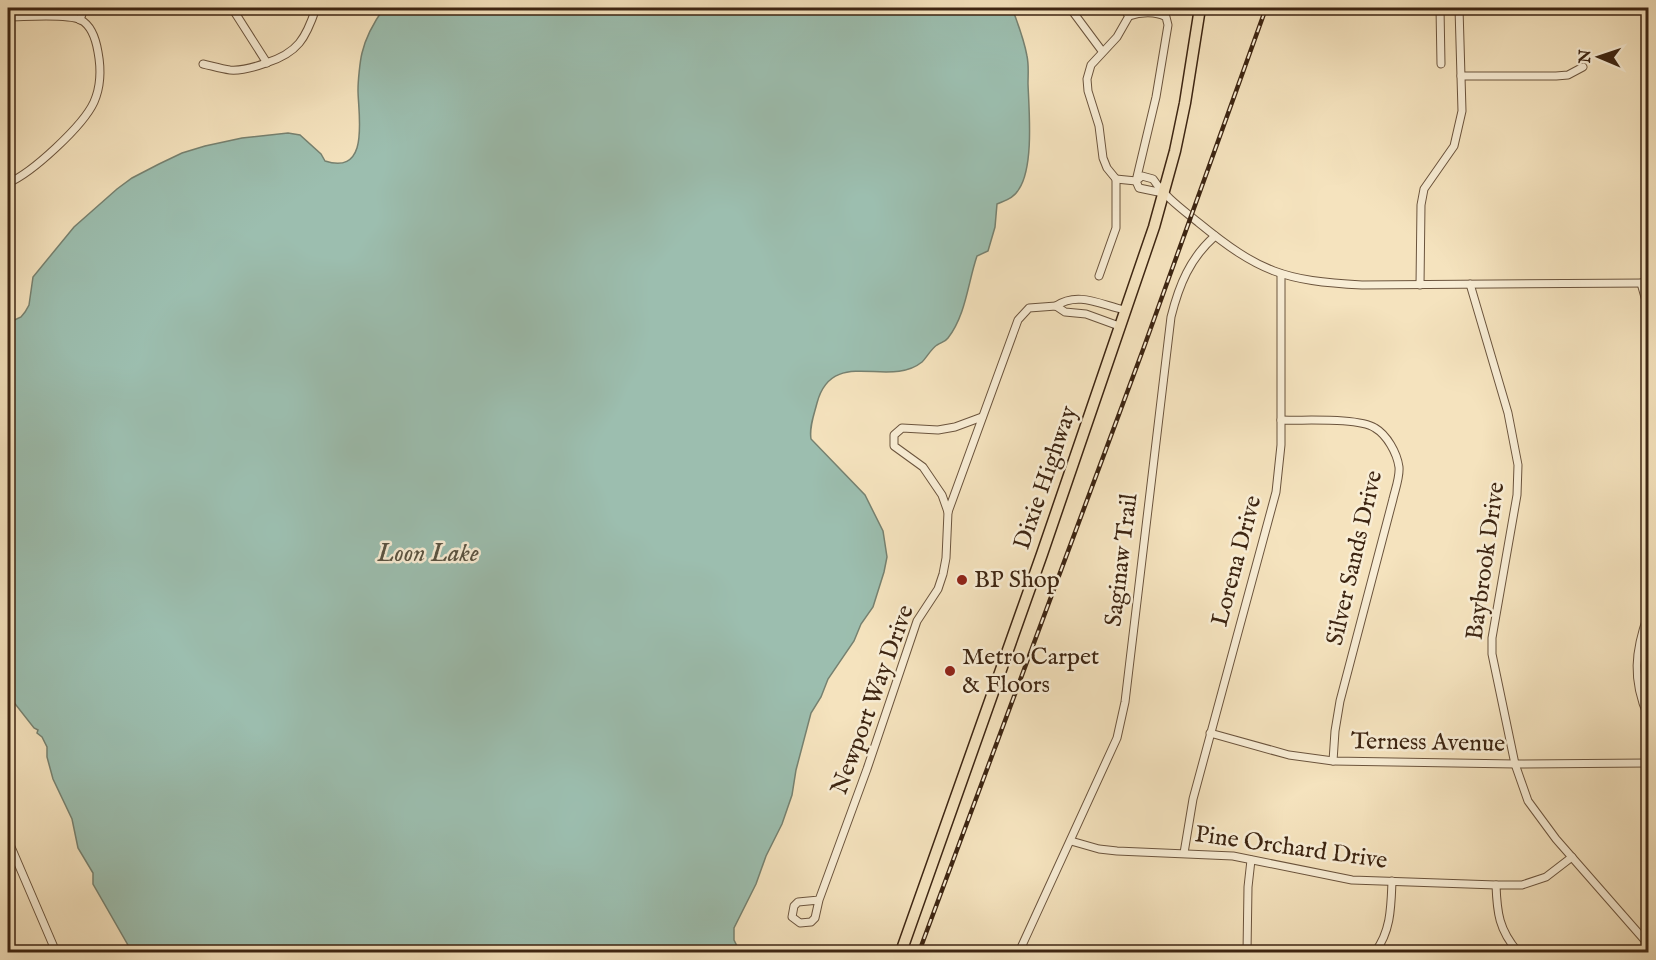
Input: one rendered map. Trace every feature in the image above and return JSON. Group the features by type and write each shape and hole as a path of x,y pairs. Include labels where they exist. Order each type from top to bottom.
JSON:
{"main road":[{"name":"Dixie Highway","path":"901,952 1042,554 1154,227 1175,151 1200,8"}],"street":[{"path":"80,20 84,8"},
{"path":"232,8 267,63"},
{"path":"203,64 230,70 256,67 281,59 299,44 310,26 316,8"},
{"path":"1070,8 1102,51"},
{"path":"1123,8 1130,15 1159,14 1166,17 1168,21 1156,97 1136,181 1140,188 1163,193"},
{"path":"1440,8 1441,64"},
{"path":"1420,285 1421,205 1424,189 1454,146 1462,111 1459,8"},
{"path":"1130,15 1117,37 1091,65 1088,79 1088,91 1099,126 1103,158 1107,168 1116,178 1136,181 1142,176 1153,179 1163,193 1243,257 1281,274 1324,283 1420,285 1645,283 1648,308"},
{"path":"8,16 68,17 80,20 89,27 97,47 100,80 94,102 69,134 44,159 18,179 8,183"},
{"path":"1461,76 1556,76 1568,75 1583,67"},
{"path":"1099,276 1116,228 1116,178"},
{"name":"Saginaw Trail","path":"1019,952 1113,751 1122,722 1163,379 1175,300 1188,267 1205,244 1215,236"},
{"name":"Lorena Drive","path":"1184,853 1193,799 1276,492 1281,445 1281,274"},
{"name":"Baybrook Drive","path":"1470,284 1508,413 1518,465 1517,495 1492,638 1492,654 1515,764 1528,801 1536,813 1648,944"},
{"name":"Newport Way Drive","path":"819,900 871,758 917,621 938,589 946,558 948,512 1018,320 1029,308 1056,306 1065,300 1079,298 1125,310"},
{"name":"Newport Way Drive","path":"1056,306 1065,312 1086,314 1119,326"},
{"name":"Newport Way Drive","path":"948,512 942,495 923,467 894,446 894,435 902,428 939,430 982,417"},
{"name":"Silver Sands Drive","path":"1281,420 1359,422 1374,427 1384,436 1395,454 1399,469 1340,702 1333,761"},
{"path":"1648,615 1641,636 1636,666 1640,697 1648,716"},
{"name":"Terness Avenue","path":"1210,733 1289,755 1333,761 1515,764 1648,763"},
{"path":"8,840 56,952"},
{"name":"Pine Orchard Drive","path":"1071,841 1099,849 1184,853 1251,860 1352,880 1496,885 1522,885 1546,878 1572,857"},
{"path":"1247,952 1248,887 1251,860"},
{"path":"1375,952 1386,936 1389,926 1392,881"},
{"path":"1496,885 1497,913 1510,943 1518,952"}],"water":[{"name":"Loon Lake","path":"384,8 1012,8 1023,38 1028,63 1030,138 1027,167 1024,179 1015,195 997,204 995,227 988,251 977,256 959,319 947,339 935,347 922,362 909,369 894,372 848,372 835,376 824,386 817,403 811,426 811,439 865,495 883,531 887,557 873,607 861,624 854,641 828,679 811,713 792,795 782,824 734,928 734,940 740,952 132,952 93,884 93,873 78,848 72,819 53,779 47,757 47,747 37,733 38,730 12,700 8,689 8,323 21,317 25,312 29,305 33,277 74,227 132,178 182,153 242,138 288,133 300,135 321,154 325,161 340,163 350,160 359,140 358,86 362,53 371,29"}],"railway":[{"path":"919,952 1144,347 1266,8"}],"place":[{"name":"BP Shop","path":"962,580"},
{"name":"Metro Carpet & Floors","path":"950,671"}]}
